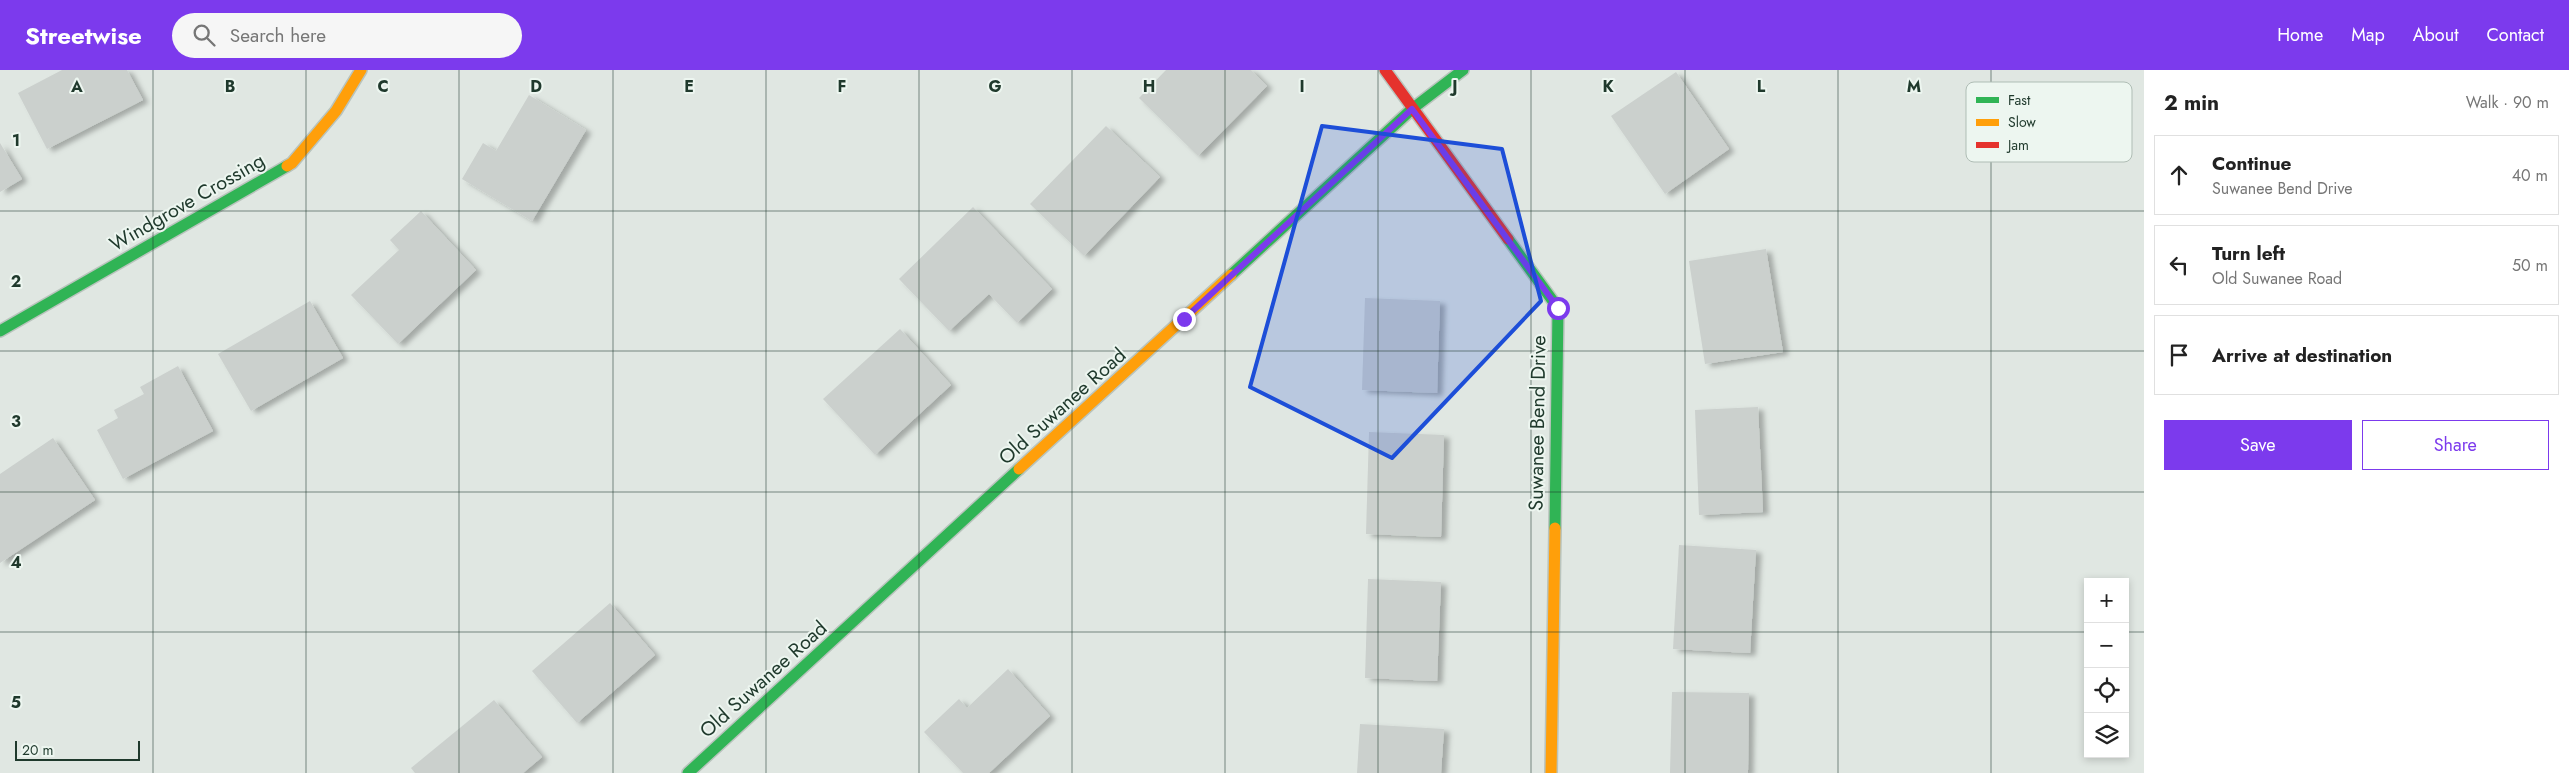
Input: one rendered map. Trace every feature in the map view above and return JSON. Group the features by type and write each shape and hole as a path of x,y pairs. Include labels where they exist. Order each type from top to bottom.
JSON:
{"street":[{"name":"Windgrove Crossing","path":"0,331 292,163 336,111 360,70"},
{"name":"Suwanee Bend Drive","path":"1385,70 1558,308 1551,773"},
{"name":"Old Suwanee Road","path":"688,773 1412,109 1463,70"}],"highlighted area":[{"path":"1322,126 1502,149 1541,301 1392,458 1250,387"}],"building":[{"path":"62,70 127,70 143,100 47,149 18,93"},
{"path":"1166,70 1251,70 1267,86 1198,156 1139,98"},
{"path":"1676,72 1729,149 1665,194 1611,116"},
{"path":"529,95 586,130 532,221 462,179 483,143 496,151"},
{"path":"1106,126 1160,177 1084,256 1030,204"},
{"path":"0,143 22,179 0,192"},
{"path":"973,207 1052,289 1017,323 989,294 949,331 899,279"},
{"path":"421,211 476,270 398,344 351,295 399,250 390,240"},
{"path":"1766,249 1783,352 1705,364 1689,261"},
{"path":"1365,298 1440,301 1437,393 1362,390"},
{"path":"310,301 343,358 251,411 218,354"},
{"path":"900,329 951,385 875,455 823,399"},
{"path":"178,366 213,431 123,479 97,430 118,418 114,410 144,394 140,387"},
{"path":"1758,407 1763,512 1699,515 1695,410"},
{"path":"1369,432 1444,435 1441,537 1366,534"},
{"path":"53,438 95,500 0,563 0,474"},
{"path":"1679,545 1756,550 1750,653 1673,649"},
{"path":"1368,579 1441,582 1437,681 1365,678"},
{"path":"610,603 655,655 577,723 532,671"},
{"path":"1008,669 1050,716 989,773 963,773 924,732 959,699 967,708"},
{"path":"1672,692 1749,693 1748,773 1670,773"},
{"path":"494,700 542,757 523,773 415,773 411,768"},
{"path":"1360,724 1444,729 1441,773 1357,773"}],"traffic: fast":[{"path":"1231,275 1412,109 1463,70"},
{"path":"0,331 287,166"},
{"path":"1508,239 1558,308 1555,528"},
{"path":"688,773 1019,469"}],"traffic: slow":[{"path":"287,166 292,163 336,111 361,70"},
{"path":"1019,469 1231,275"},
{"path":"1551,773 1555,528"}],"traffic: jam":[{"path":"1385,70 1508,239"}],"route":[{"path":"1184,319 1412,109 1558,308"}]}
